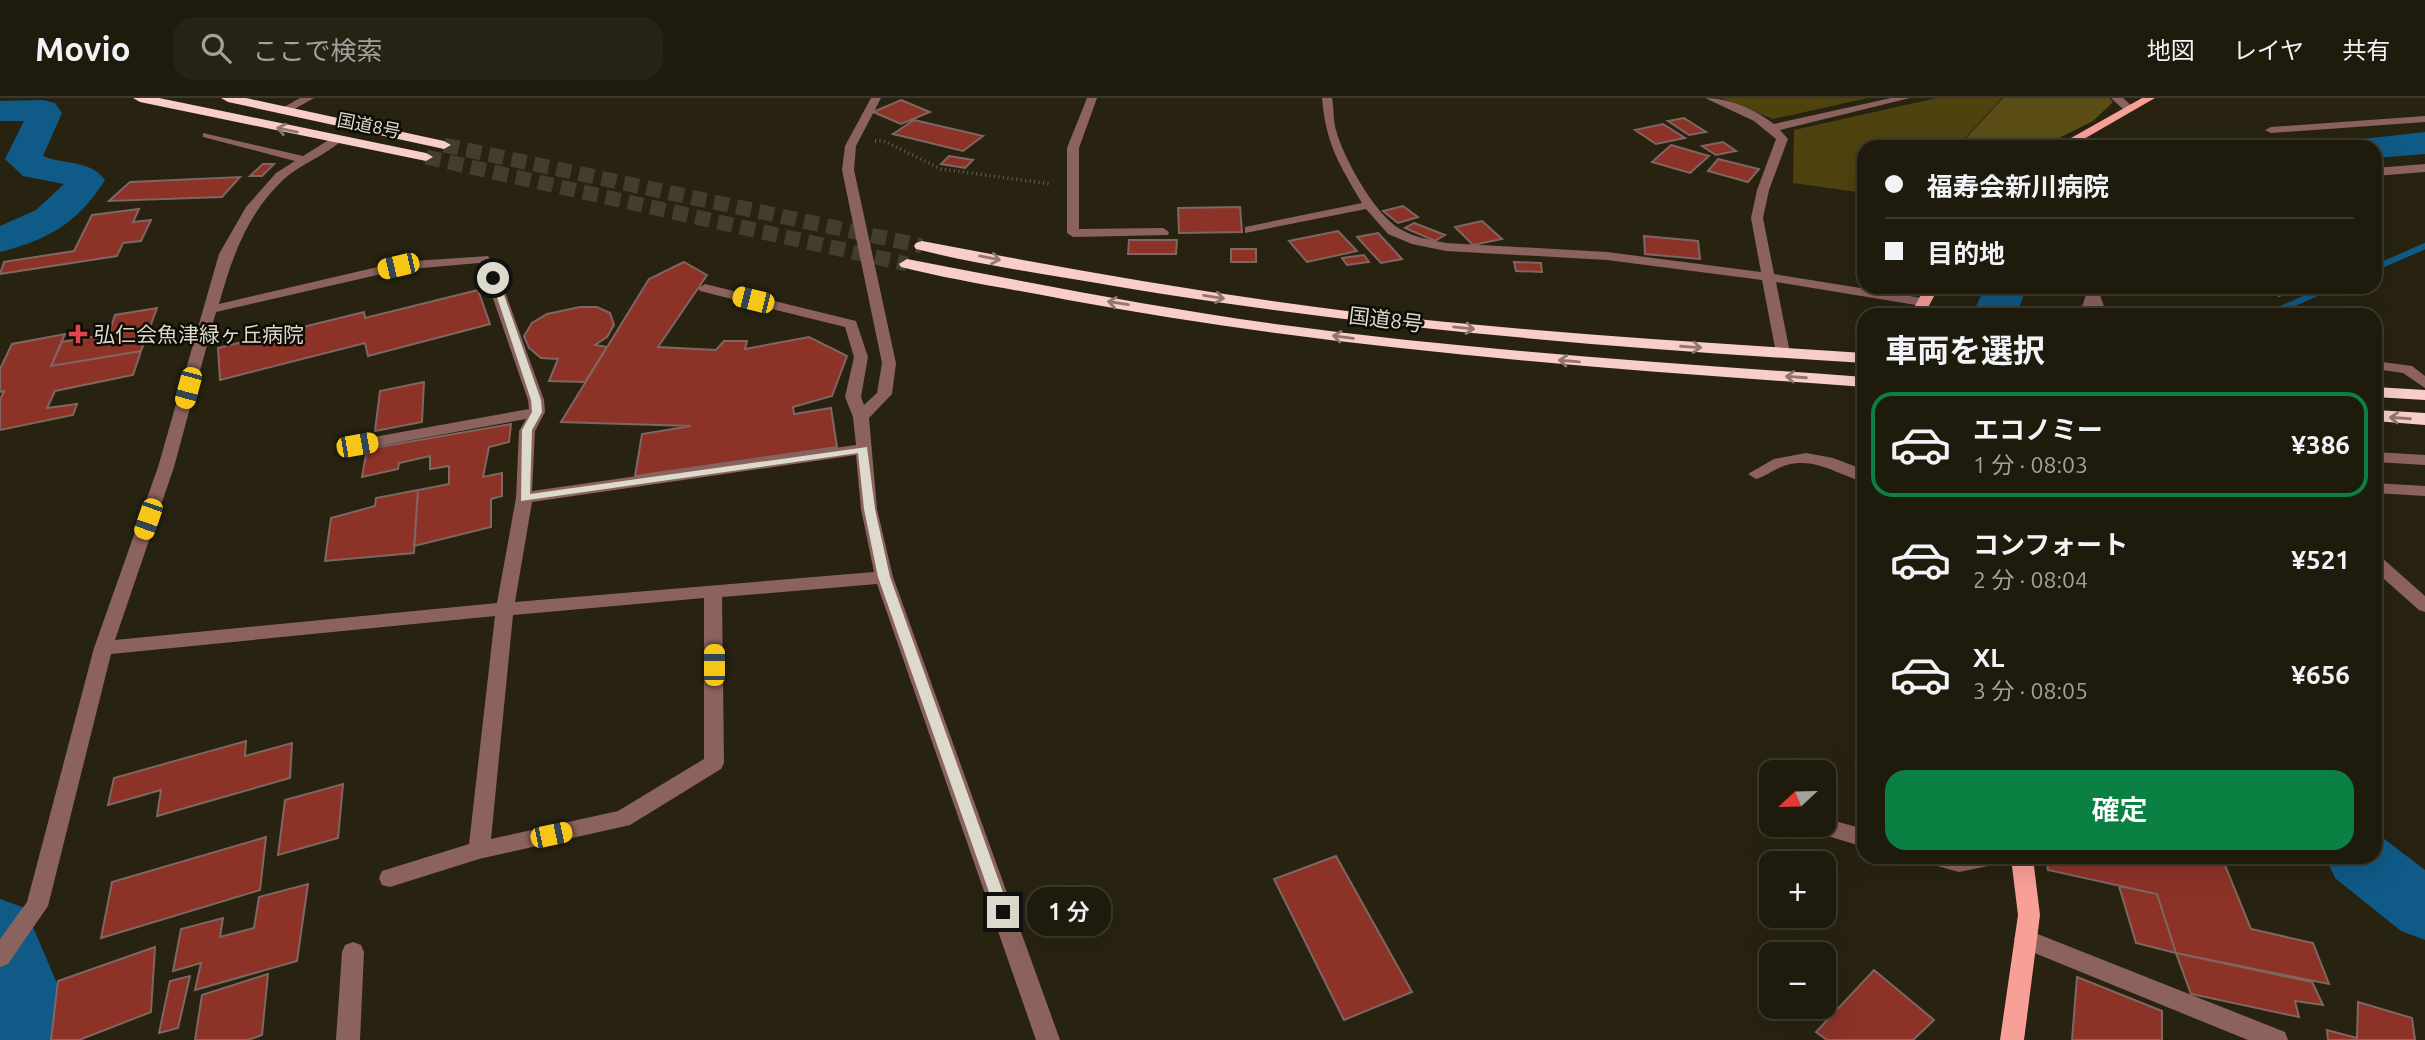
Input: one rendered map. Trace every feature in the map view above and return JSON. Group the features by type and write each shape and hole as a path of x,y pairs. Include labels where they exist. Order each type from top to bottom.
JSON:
{"highway":[{"name":"国道8号","path":"140,98 426,158"},
{"name":"国道8号","path":"228,98 444,145"},
{"name":"国道8号","path":"922,246 1092,278 1303,310 1553,337 1857,358"},
{"name":"国道8号","path":"908,264 1070,295 1282,330 1569,362 1857,382"},
{"path":"2382,392 2425,395"},
{"path":"2382,416 2425,419"}],"main road":[{"path":"2074,140 2150,98"},
{"path":"2012,1040 2029,915 2023,864"}],"street":[{"path":"285,110 310,98"},
{"path":"862,417 884,394 889,363 856,201 851,188 848,152 876,98"},
{"path":"1092,98 1073,148 1073,233 1163,232"},
{"path":"1327,98 1330,129 1338,152 1369,205 1393,231 1418,242 1446,247 1607,256 1836,286 1857,292"},
{"path":"1710,98 1752,114 1773,128 1782,139 1763,190 1757,218 1783,353"},
{"path":"1773,128 1905,98"},
{"path":"2116,98 2129,109"},
{"path":"2271,130 2425,119"},
{"path":"207,135 304,160"},
{"path":"0,957 37,906 103,648 166,467 226,254 250,210 280,176 336,140"},
{"path":"2382,171 2425,168"},
{"path":"1250,230 1369,205"},
{"path":"209,310 398,266 483,259 493,278 536,400 537,412 527,430 524,498 505,609 479,850"},
{"path":"705,288 851,324 861,357 852,397 862,417 869,509 884,577 1048,1040"},
{"path":"1865,294 1915,308"},
{"path":"2382,366 2407,369 2425,384"},
{"path":"357,445 537,412"},
{"path":"524,498 863,449"},
{"path":"2382,457 2425,460"},
{"path":"1756,474 1788,459 1842,466 1857,474"},
{"path":"2382,488 2425,491"},
{"path":"2382,567 2425,607"},
{"path":"103,648 505,609 884,577"},
{"path":"390,878 479,850 623,820 714,763 713,591"},
{"path":"1836,830 1857,836"},
{"path":"2025,939 2276,1040"},
{"path":"348,1040 354,952"}],"path":[{"path":"851,143 884,141 941,169 1073,187"}],"shaded area":[{"path":"1721,98 1868,98 1773,119"},
{"path":"1937,98 2002,98 1963,140 1857,140 1857,192 1793,183 1794,130"},
{"path":"2003,98 2109,98 2113,102 2093,121 2055,140 1964,140"}],"building":[{"path":"901,100 930,112 901,124 873,112"},
{"path":"1684,118 1706,132 1689,135 1668,121"},
{"path":"914,120 983,136 963,151 893,134"},
{"path":"1663,124 1685,138 1656,144 1635,130"},
{"path":"1723,142 1736,151 1716,155 1702,146"},
{"path":"1671,145 1709,156 1690,173 1652,162"},
{"path":"949,156 973,160 965,168 941,164"},
{"path":"1718,159 1759,169 1748,182 1708,171"},
{"path":"263,164 274,164 262,176 250,176"},
{"path":"240,177 222,197 109,201 130,182"},
{"path":"1403,206 1418,217 1398,223 1383,211"},
{"path":"1240,207 1242,232 1179,233 1178,208"},
{"path":"139,209 133,222 151,220 141,241 123,243 117,256 0,274 4,262 74,251 92,215"},
{"path":"1482,221 1502,239 1473,245 1455,227"},
{"path":"1414,223 1445,235 1435,241 1405,228"},
{"path":"1338,231 1357,251 1307,262 1289,241"},
{"path":"1378,233 1402,259 1381,263 1357,237"},
{"path":"1644,236 1698,241 1700,259 1645,254"},
{"path":"1129,240 1177,240 1176,254 1128,254"},
{"path":"1231,249 1256,249 1256,262 1231,262"},
{"path":"1364,255 1369,262 1347,265 1342,258"},
{"path":"684,262 707,275 658,347 716,350 724,341 747,341 745,349 809,337 847,356 832,396 793,407 794,414 831,408 837,447 635,476 642,434 691,426 561,422 649,279"},
{"path":"1514,262 1541,263 1542,272 1516,271"},
{"path":"478,290 490,324 368,356 365,343 220,380 218,348 364,312 365,318"},
{"path":"580,307 597,307 610,313 614,325 607,337 595,345 607,347 585,382 549,381 558,359 541,358 529,348 524,336 532,323 547,314"},
{"path":"157,308 141,351 51,366 62,342 109,334 115,315"},
{"path":"65,334 51,366 141,351 133,375 55,391 47,408 77,404 73,415 0,430 0,400 4,391 0,392 0,369 12,344"},
{"path":"424,382 422,422 375,431 380,391"},
{"path":"511,424 509,442 489,447 483,477 502,473 502,496 491,499 491,527 414,546 418,490 449,484 449,466 430,469 430,456 399,463 398,469 362,477 367,449"},
{"path":"418,490 414,553 325,561 331,518 375,506 376,498"},
{"path":"246,741 245,756 292,743 290,778 157,816 161,790 108,805 114,778"},
{"path":"343,784 338,838 278,855 285,800"},
{"path":"266,837 260,890 101,938 112,882"},
{"path":"1336,856 1412,992 1344,1020 1274,879"},
{"path":"2047,864 2224,864 2251,929 2313,943 2329,984 2176,953 2157,894 2048,870"},
{"path":"308,884 297,961 195,990 201,963 173,971 181,929 223,918 220,937 254,928 259,897"},
{"path":"2119,886 2157,894 2176,953 2136,943"},
{"path":"155,947 151,1012 79,1040 51,1040 58,981"},
{"path":"2176,953 2312,982 2323,1005 2295,1001 2299,1017 2191,994"},
{"path":"1874,970 1934,1020 1913,1040 1827,1040 1816,1032 1828,1019 1836,1019 1836,1011"},
{"path":"268,974 262,1035 248,1040 195,1040 202,995"},
{"path":"190,976 178,1028 159,1033 170,981"},
{"path":"2077,977 2162,1011 2162,1040 2072,1040"},
{"path":"2358,1002 2412,1018 2415,1040 2328,1040 2327,1030 2357,1038"}],"waterway":[{"path":"0,111 43,110 45,113 23,159 36,168 65,171 86,180 69,204 50,219 0,240"},
{"path":"2382,146 2425,143"},
{"path":"2382,265 2425,246"},
{"path":"1997,308 2003,294"},
{"path":"2283,308 2315,294"},
{"path":"2367,864 2425,910"},
{"path":"0,930 28,1000 29,1040"}],"tunnel":[{"path":"444,145 922,246"},
{"path":"426,157 907,264"}],"place":[{"name":"弘仁会魚津緑ヶ丘病院","path":"78,334"}],"route":[{"path":"493,278 536,400 537,412 527,430 528,459 524,498 863,449 869,509 884,577 1003,912"}]}
